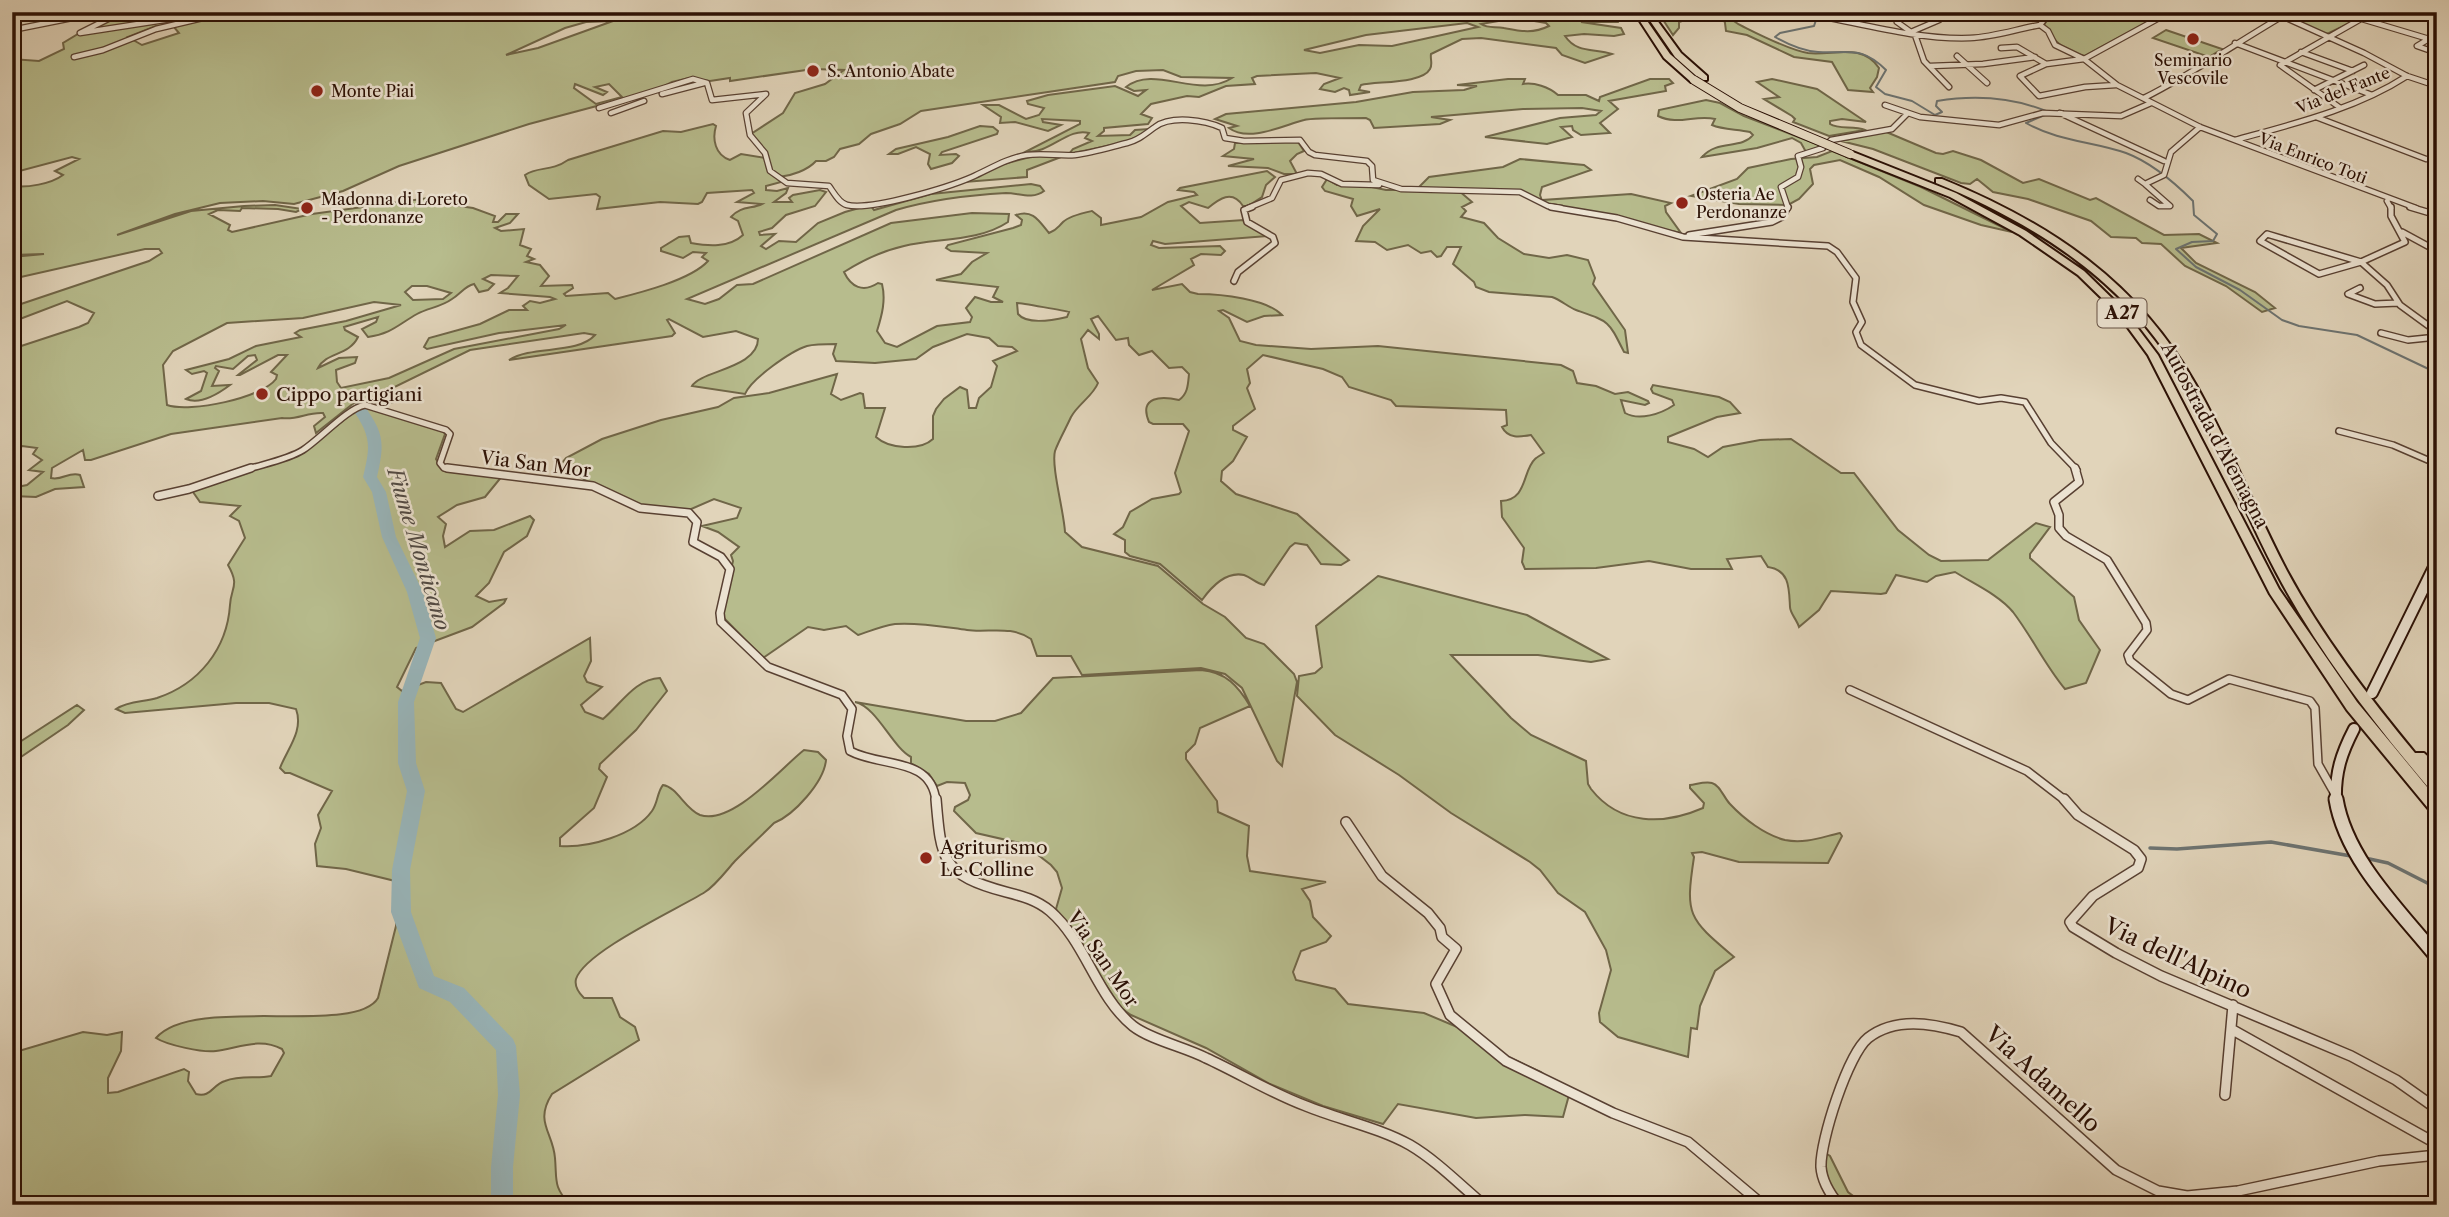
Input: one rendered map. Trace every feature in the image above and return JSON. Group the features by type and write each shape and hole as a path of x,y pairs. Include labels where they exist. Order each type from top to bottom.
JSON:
{"highway":[{"name":"Autostrada d'Alemagna","path":"1637,12 1667,56 1694,80 1740,108 1855,153 1961,189 2034,228 2097,271 2140,312 2172,354 2217,434 2256,522 2292,592 2437,788"},
{"name":"Autostrada d'Alemagna","path":"1647,12 1678,55 1704,78 1780,119 1953,195 2004,222 2081,273 2121,312 2153,355 2274,591 2352,706 2437,809"},
{"name":"A27","path":"2370,698 2437,773"}],"main road":[{"path":"2370,698 2437,563"},
{"path":"2354,729 2341,755 2335,780 2340,816 2354,846 2437,957"}],"street":[{"path":"12,30 102,12"},
{"path":"122,12 80,33 216,12"},
{"path":"74,57 103,50 156,29 228,12"},
{"path":"1799,13 1913,33 1971,38 2040,25 2050,12"},
{"path":"2117,85 2085,87 2039,96 2025,84 2021,74 2046,64 2084,58 2170,12"},
{"name":"Via del Fante","path":"2273,12 2407,76"},
{"path":"2282,62 2373,12"},
{"path":"2144,98 2188,76 2235,43 2281,17"},
{"path":"2362,19 2429,39"},
{"path":"1913,33 1939,20"},
{"path":"1897,22 1913,33 1921,55 1949,87"},
{"name":"Via Enrico Toti","path":"2040,25 2048,31 2058,47 2084,58 2117,85 2200,127 2383,198 2437,215"},
{"path":"2437,34 2417,46 2437,52"},
{"path":"2235,43 2372,94"},
{"path":"2001,48 2017,47 2046,64"},
{"path":"2301,52 2353,71"},
{"path":"1957,57 1987,83"},
{"path":"1930,66 1967,65 2035,57"},
{"path":"2282,62 2281,68 2339,107"},
{"path":"2314,90 2364,65"},
{"path":"2407,76 2437,86"},
{"name":"Via del Fante","path":"2235,140 2315,117 2372,94 2407,76"},
{"path":"599,108 652,94 685,80 705,82"},
{"path":"611,113 705,82"},
{"path":"705,82 712,100 767,95 746,113 750,135 765,153 770,171 788,183 829,186 846,205 891,202 926,193 974,176 994,164 1026,155 1076,155 1125,144 1147,135 1160,124 1177,119 1214,124 1222,128 1224,136 1229,139 1296,139 1315,155 1367,161 1372,166 1373,180 1381,185"},
{"path":"1885,105 1907,114 1999,125 2043,113 2121,116 2151,103"},
{"path":"2059,113 2164,161"},
{"path":"1678,235 1775,222 1787,214 1787,201 1781,187 1798,177 1801,167 1798,156 1823,148 1831,140 1843,136 1892,129 1907,114"},
{"path":"2315,117 2426,159 2437,159"},
{"path":"2145,184 2161,177 2164,161 2174,147 2200,127"},
{"path":"1234,281 1238,272 1275,243 1273,237 1247,222 1244,210 1272,198 1281,180 1308,173 1321,174 1342,184 1361,187 1381,185 1406,190 1520,192 1548,206 1617,218 1683,237 1828,246 1837,252 1857,278 1853,302 1862,321 1856,332 1861,345 1920,387 1979,401 2010,398 2026,403 2051,443 2079,473 2079,482 2054,502 2059,515 2060,531 2107,560 2146,623 2147,630 2128,655 2130,661 2180,700 2193,700 2229,679 2309,701 2315,708 2317,763 2320,774 2336,794"},
{"path":"2138,179 2169,206 2159,206 2150,200"},
{"path":"2383,198 2391,204 2391,216 2404,243 2361,262 2319,274 2260,241 2267,234 2361,262 2388,287 2398,303 2437,332"},
{"path":"2401,232 2437,251"},
{"path":"2360,288 2348,294 2375,304 2398,303"},
{"path":"2381,333 2408,340 2437,337"},
{"name":"Via San Mor","path":"158,496 189,489 300,452 340,422 355,407 365,405 448,432 440,463 444,468 593,486 640,508 689,513 697,522 693,542 721,557 730,569 720,614 722,622 768,667 842,695 849,701 852,714 846,741 850,751 865,759 926,775 935,788 937,843 949,864 969,880 1030,899 1051,911 1128,1024 1207,1058 1240,1077 1303,1105 1406,1143 1424,1154 1485,1205"},
{"path":"2339,431 2393,445 2437,464"},
{"name":"Via dell'Alpino","path":"1850,690 2027,771 2065,800 2078,815 2134,850 2141,859 2138,868 2093,896 2070,922 2071,925 2130,961 2380,1070 2437,1109"},
{"path":"1346,822 1387,881 1426,912 1441,931 1442,937 1457,949 1436,984 1450,1015 1506,1061 1613,1112 1688,1142 1763,1205"},
{"path":"2225,1095 2233,1005"},
{"name":"Via Adamello","path":"1839,1205 1822,1181 1820,1164 1849,1063 1859,1045 1867,1038 1905,1023 1937,1025 1961,1032 2116,1170 2158,1191 2187,1196 2238,1191 2379,1161 2437,1155"},
{"path":"2231,1029 2437,1144"}],"green space":[{"path":"1624,12 1618,22 1581,22 1621,28 1624,34 1565,36 1575,46 1612,54 1585,63 1562,55 1556,48 1481,38 1462,39 1431,54 1431,67 1425,74 1409,80 1361,85 1359,90 1370,92 1350,95 1349,90 1344,88 1335,92 1320,89 1324,84 1340,78 1316,73 1257,76 1252,78 1255,84 1226,86 1199,97 1187,96 1151,104 1141,114 1152,118 1148,124 1104,128 1098,136 1130,135 1135,130 1148,129 1146,134 1121,143 1069,154 1073,149 1092,141 1085,138 1089,133 1074,134 1043,149 1025,152 1080,124 1080,121 1042,119 1043,122 1061,125 1048,131 1015,122 1000,123 1001,117 983,105 999,105 1026,119 1039,115 1044,108 1028,104 1027,101 1048,95 1115,86 1138,96 1146,90 1134,91 1126,87 1137,81 1150,79 1205,85 1219,84 1232,78 1181,77 1163,70 1136,71 1118,76 1115,82 921,111 900,124 871,134 859,144 840,149 834,157 826,161 816,161 799,172 779,177 768,166 767,155 751,134 783,113 795,93 825,84 844,70 813,69 730,81 730,78 710,81 689,78 672,82 657,90 529,124 399,166 343,191 294,204 263,201 220,203 175,214 117,235 191,211 275,205 302,209 296,212 242,208 240,211 218,210 209,214 230,225 228,230 232,232 312,214 436,197 439,198 438,203 473,208 495,216 493,222 498,222 506,214 518,214 510,223 495,228 501,231 524,229 520,245 531,249 527,256 534,259 526,262 540,265 549,276 541,286 572,285 573,288 564,294 566,296 608,293 615,299 664,285 700,268 708,261 702,257 706,253 693,252 683,258 661,251 661,248 679,237 689,236 691,243 698,244 718,245 731,242 743,235 738,221 731,217 742,209 762,204 737,202 754,193 752,190 707,193 698,204 660,202 597,209 600,197 596,194 549,199 529,185 525,175 663,131 681,132 713,124 716,126 716,146 725,158 730,160 741,154 765,158 767,168 781,182 766,186 766,190 788,188 786,193 774,202 792,202 789,198 793,195 820,190 826,192 815,206 786,215 772,228 759,232 760,235 775,234 761,246 766,249 779,241 796,242 818,223 870,205 874,210 931,194 1031,184 1040,186 1044,191 1035,195 978,195 896,210 687,299 705,304 719,299 737,285 753,284 891,223 972,213 1009,214 1008,222 984,233 896,248 873,256 844,272 858,287 867,288 882,284 882,313 877,331 885,343 897,347 937,326 970,322 972,317 966,308 975,297 991,302 1003,302 993,297 998,287 936,280 961,274 972,262 987,253 951,251 946,248 948,245 1021,225 1022,220 1016,215 1022,214 1035,217 1049,233 1069,218 1092,211 1101,218 1101,225 1141,217 1168,202 1197,195 1194,192 1178,190 1180,188 1267,171 1275,177 1266,185 1262,197 1248,206 1243,206 1234,198 1226,197 1208,208 1189,202 1181,206 1200,223 1244,220 1268,236 1165,244 1153,241 1151,245 1159,248 1220,246 1225,251 1221,255 1201,254 1191,259 1194,265 1152,290 1182,284 1190,292 1198,294 1243,298 1266,305 1282,315 1264,316 1247,322 1223,310 1219,311 1229,318 1240,341 1256,345 1311,349 1378,346 1561,365 1573,371 1577,383 1596,386 1615,394 1628,392 1648,401 1645,405 1621,400 1625,413 1637,416 1656,414 1674,405 1672,400 1653,393 1653,385 1719,397 1730,402 1740,413 1717,417 1668,437 1668,442 1694,449 1708,457 1723,447 1760,440 1791,439 1841,473 1854,473 1898,530 1929,555 1941,561 1988,560 2036,523 2050,527 2030,554 2030,558 2074,597 2079,620 2100,650 2086,683 2065,689 2013,612 1994,595 1955,572 1936,576 1927,582 1896,575 1886,593 1881,594 1831,591 1819,610 1799,627 1790,609 1787,581 1781,572 1768,567 1761,556 1727,559 1732,569 1691,569 1649,561 1596,568 1525,569 1522,562 1524,548 1502,517 1501,501 1516,496 1531,464 1544,453 1531,435 1515,436 1505,431 1502,427 1507,425 1506,410 1396,406 1391,400 1349,387 1342,377 1323,369 1263,355 1247,369 1250,383 1247,388 1255,409 1233,426 1233,430 1247,437 1233,461 1222,471 1221,481 1236,494 1297,514 1349,560 1341,565 1321,564 1307,545 1295,543 1264,585 1244,575 1231,575 1215,585 1202,600 1160,564 1130,556 1125,552 1125,540 1114,534 1123,527 1130,512 1152,499 1181,492 1175,473 1189,431 1183,424 1153,424 1149,422 1146,413 1149,403 1154,400 1182,398 1186,392 1189,374 1182,367 1169,368 1152,351 1139,355 1129,345 1128,338 1116,340 1098,316 1091,319 1099,339 1088,330 1081,339 1088,368 1098,383 1071,417 1055,451 1065,532 1082,547 1158,566 1203,604 1225,617 1246,638 1264,644 1294,674 1297,682 1282,766 1277,761 1242,688 1225,674 1201,668 1082,675 1071,656 1037,656 1031,639 1016,632 975,631 913,624 890,625 858,635 846,626 824,630 808,627 763,658 720,614 733,561 731,555 739,547 718,532 702,526 737,518 741,508 714,499 689,510 640,505 590,483 561,464 566,458 602,439 661,420 718,407 734,398 769,393 837,374 831,394 841,400 860,393 863,394 865,408 885,408 876,437 889,444 904,447 927,443 933,439 933,416 944,399 960,387 967,390 969,408 976,408 979,398 991,387 997,366 993,361 1017,351 1012,347 998,346 989,338 967,334 933,347 916,359 875,363 836,361 833,354 836,344 807,346 772,366 745,394 692,386 706,376 739,363 749,356 758,339 736,331 703,337 669,319 667,320 675,333 672,336 509,360 519,355 577,345 595,335 584,333 470,350 372,398 406,391 416,395 386,404 354,403 316,433 314,426 325,417 323,413 171,434 91,460 85,460 83,450 52,468 51,478 80,475 84,487 55,489 36,497 13,496 12,488 27,485 43,472 29,470 42,460 33,454 37,448 22,446 12,449 12,349 79,327 88,323 94,313 67,301 12,322 12,307 149,261 162,253 159,249 145,249 12,279 12,257 44,254 12,255 12,186 32,186 52,181 63,175 55,171 79,159 72,157 12,173 12,59 39,61 64,49 63,43 96,23 96,14","holes":["1516,18 1546,23 1549,26 1526,31 1481,24","613,21 538,48 506,55 565,28 586,22","1467,23 1478,27 1392,46 1359,45 1320,53 1304,50 1366,35","156,26 174,27 179,33 142,45 128,37","575,84 603,95 607,92 595,87 609,84 622,97 596,104 574,88","491,275 518,276 500,293 555,299 540,303 530,301 523,306 527,310 509,310 480,324 429,338 424,347 427,349 499,333 566,325 559,329 454,349 389,378 341,388 337,382 336,370 355,363 357,357 339,358 318,368 326,359 349,348 358,337 344,327 378,317 376,322 362,329 368,337 376,336 421,312 448,302 471,285 474,284 479,292 488,290 494,284 483,279","412,286 427,286 451,293 443,299 413,300 405,292","374,302 401,305 346,321 300,330 295,333 301,337 256,346 229,359 186,370 192,374 204,371 207,373 201,391 186,399 197,401 230,385 212,386 219,371 216,366 233,369 248,356 255,355 257,360 240,375 278,355 287,355 271,372 277,375 268,386 225,402 192,407 167,405 163,365 173,351 227,323 303,318","1017,303 1069,312 1067,317 1048,320 1034,321 1018,314"]},
{"path":"1658,12 1720,12 1723,21 1701,17 1685,20 1679,22 1679,28 1673,35"},
{"path":"2052,12 2149,12 2161,15 2085,56 2066,49 2052,36 2044,25"},
{"path":"2325,12 2352,22 2327,34 2286,18"},
{"path":"1724,15 1766,38 1800,51 1864,55 1879,68 1870,88 1873,92 1848,90 1832,62 1794,57 1747,35 1726,31"},
{"path":"2166,30 2222,49 2209,57 2153,38"},
{"path":"1525,79 1523,84 1541,86 1558,95 1586,95 1599,101 1600,97 1650,79 1669,79 1673,83 1665,86 1666,91 1609,101 1618,109 1600,123 1610,133 1581,135 1573,130 1572,126 1561,127 1572,137 1547,144 1485,137 1560,118 1596,115 1601,111 1582,108 1523,109 1431,117 1450,120 1440,124 1374,128 1366,118 1315,119 1266,132 1246,134 1229,128 1237,126 1215,119 1226,114 1356,102 1413,92 1464,90 1477,86 1457,85"},
{"path":"1772,79 1817,89 1866,122 1842,119 1830,121 1830,124 1865,130 1829,136 1793,122 1795,119 1792,116 1764,99 1779,97 1757,82"},
{"path":"1706,100 1720,103 1744,116 1819,147 1806,152 1801,143 1792,138 1757,148 1702,157 1715,148 1748,140 1753,135 1750,132 1712,125 1715,119 1673,120 1658,116 1659,110"},
{"path":"980,126 993,127 998,131 997,134 942,152 940,155 959,156 952,163 931,169 928,164 930,154 916,147 898,154 889,154 896,149 948,137"},
{"path":"1884,131 1936,153 1953,151 1981,160 2023,183 2039,179 2090,200 2096,198 2164,235 2199,234 2217,243 2181,248 2196,263 2255,292 2275,308 2262,312 2226,286 2185,266 2161,244 2142,243 2136,238 2111,237 2091,221 2028,199 1993,192 1977,179 1970,184 1961,183 1873,149 1841,141"},
{"path":"1296,139 1304,151 1290,161 1297,174 1284,174 1268,168 1228,166 1254,159 1223,156 1234,149 1235,143"},
{"path":"1832,151 1921,187 2012,232 1981,225 1924,205 1879,177 1840,160 1814,165 1810,169 1813,184 1799,199 1788,205 1739,204 1691,196 1737,179 1748,168 1791,159 1817,157"},
{"path":"1038,155 1061,157 1027,170 1027,177 964,182 989,168"},
{"path":"1520,159 1584,165 1591,170 1542,187 1540,195 1543,204 1511,190 1418,188 1429,177 1503,167"},
{"path":"1327,179 1337,185 1386,190 1458,190 1472,202 1462,207 1466,211 1461,217 1484,223 1498,238 1524,254 1549,258 1567,255 1588,260 1595,278 1593,284 1625,330 1628,353 1624,352 1611,328 1602,320 1573,309 1555,298 1489,292 1476,287 1474,282 1453,264 1461,247 1447,247 1441,256 1437,257 1431,251 1421,253 1408,245 1387,250 1375,242 1356,241 1363,226 1380,209 1357,216 1351,206 1353,199 1325,191 1322,187"},
{"path":"1631,194 1671,203 1665,206 1666,212 1681,233 1545,204 1543,200"},
{"path":"361,406 443,431 445,434 436,459 442,468 503,475 485,497 457,505 438,517 446,524 443,536 445,547 470,531 494,530 530,516 534,520 527,536 504,552 489,583 476,596 489,602 506,599 504,603 472,627 416,648 397,687 402,691 426,682 441,683 456,709 463,712 590,638 591,661 584,676 587,682 602,687 581,705 585,712 603,719 636,687 651,679 660,678 667,691 636,730 600,764 599,769 607,777 594,808 560,838 560,846 597,842 635,827 652,811 663,785 673,790 695,812 713,816 741,804 804,750 818,752 826,760 824,769 807,797 774,823 709,889 614,943 583,968 576,979 576,987 584,998 612,998 620,1017 635,1027 639,1040 552,1094 547,1104 545,1120 554,1149 557,1183 570,1205 12,1205 12,1053 83,1032 107,1035 122,1032 121,1051 108,1078 108,1093 184,1069 189,1072 188,1081 196,1094 201,1095 231,1079 271,1076 284,1053 282,1049 265,1044 203,1051 176,1046 156,1038 175,1025 236,1016 339,1015 363,1009 378,998 396,926 398,884 346,869 317,866 315,844 321,828 318,815 332,791 285,773 280,768 294,740 298,725 296,709 269,703 236,703 125,713 116,709 157,698 186,684 208,663 223,636 234,582 228,565 245,538 239,521 230,516 240,506 200,502 193,492 195,489 303,453"},
{"path":"1378,576 1527,615 1608,659 1591,662 1538,655 1451,655 1511,718 1531,735 1586,761 1588,784 1615,810 1643,819 1688,814 1703,808 1704,803 1690,785 1710,782 1717,786 1730,804 1748,821 1777,838 1800,841 1840,833 1842,836 1828,863 1739,862 1702,852 1692,853 1694,857 1690,892 1693,914 1707,933 1734,957 1715,971 1700,1006 1697,1029 1691,1028 1688,1057 1618,1037 1600,1022 1599,1013 1611,970 1606,950 1585,912 1558,893 1540,870 1335,735 1297,696 1299,676 1315,673 1322,667 1316,626"},
{"path":"1201,670 1218,674 1230,681 1250,706 1200,728 1195,744 1186,753 1186,759 1217,801 1218,812 1249,826 1247,856 1250,871 1326,882 1302,889 1310,901 1313,917 1331,936 1326,942 1301,951 1293,972 1296,980 1335,989 1348,1004 1424,1013 1469,1032 1508,1057 1541,1072 1569,1095 1563,1117 1525,1115 1476,1118 1398,1104 1383,1124 1323,1106 1270,1084 1206,1048 1131,1015 1121,1008 1056,909 1062,888 1057,872 1051,865 1024,844 976,833 954,811 955,807 968,800 970,795 965,783 947,782 937,786 929,774 911,763 911,757 897,745 870,711 855,702 966,721 995,721 1021,713 1053,678"},
{"path":"77,705 84,710 68,725 12,763 12,747"},
{"path":"1822,1151 1830,1156 1848,1192 1865,1205 1840,1205 1828,1186"}],"waterway":[{"path":"1771,12 1799,14"},
{"path":"1813,17 1816,20 1814,26 1780,33 1775,37 1807,50 1854,52 1869,57 1886,70 1876,87 1885,94 1912,101 1935,115 1942,112 1936,106 1937,101 1965,98 2006,100 2046,111 2047,114 2026,123 2063,138 2113,149 2135,157 2162,174 2193,201 2194,215 2217,234 2213,241 2192,242 2176,249 2196,267 2240,290 2282,320 2299,326 2357,335 2437,373"},
{"name":"Fiume Monticano","path":"358,407 371,426 376,440 370,477 379,492 389,537 415,592 428,638 406,702 407,763 416,791 401,870 401,912 426,982 457,995 506,1046 509,1095 502,1167 502,1205"},
{"path":"2150,848 2177,849 2271,842 2351,856"},
{"path":"2365,858 2388,863 2437,888"}],"place":[{"name":"Seminario Vescovile","path":"2193,39"},
{"name":"S. Antonio Abate","path":"813,71"},
{"name":"Monte Piai","path":"317,91"},
{"name":"Osteria Ae Perdonanze","path":"1682,203"},
{"name":"Madonna di Loreto - Perdonanze","path":"307,208"},
{"name":"Cippo partigiani","path":"262,394"},
{"name":"Agriturismo Le Colline","path":"926,858"}]}
